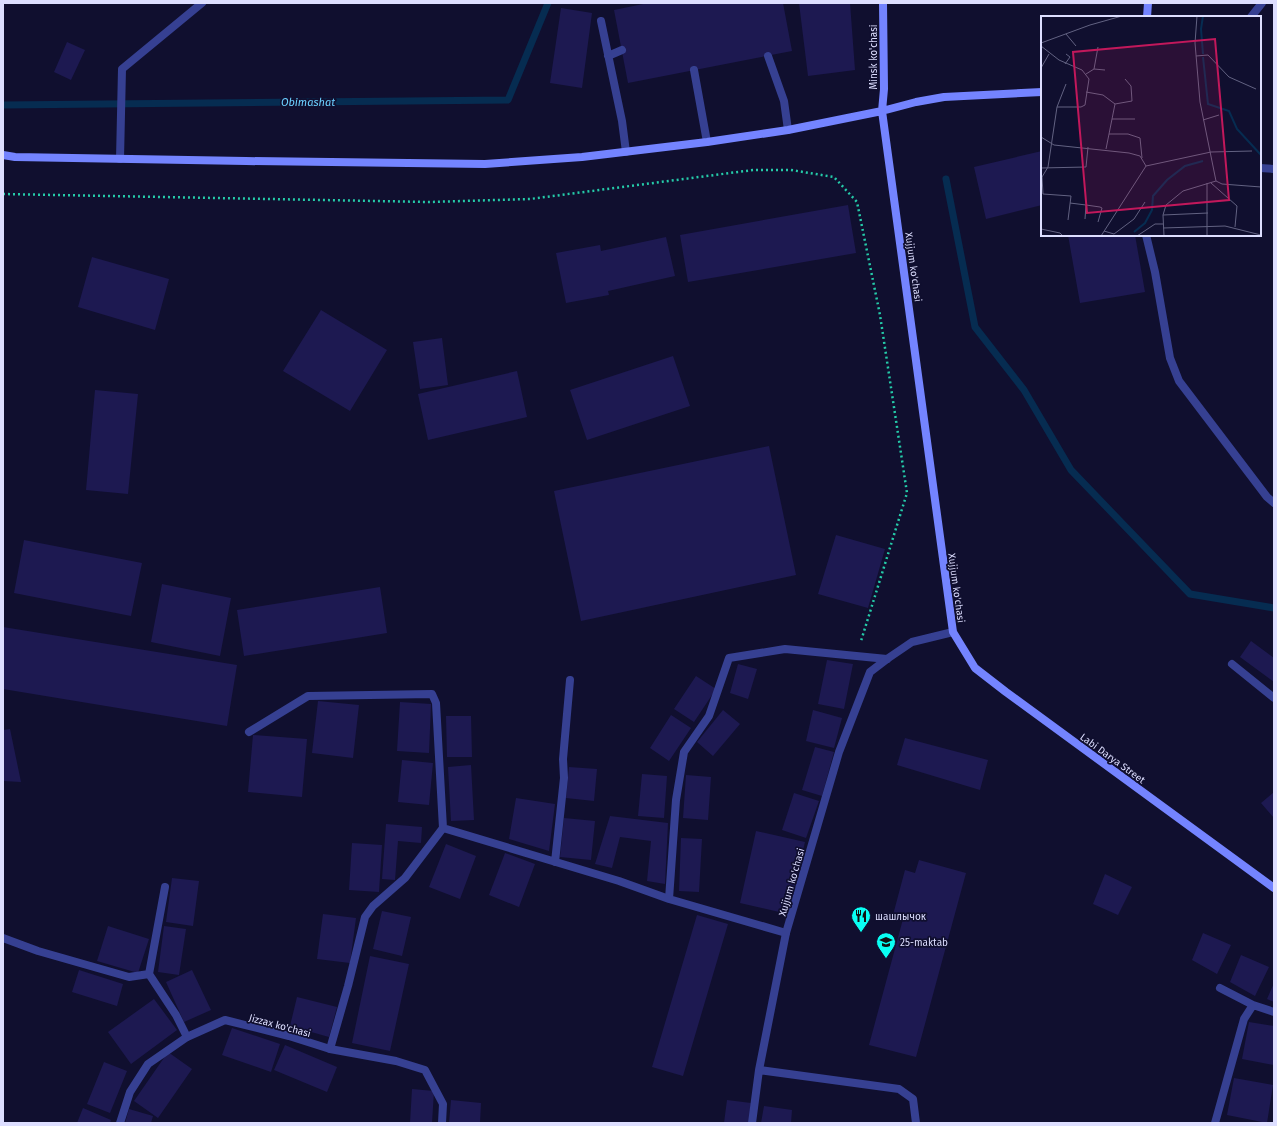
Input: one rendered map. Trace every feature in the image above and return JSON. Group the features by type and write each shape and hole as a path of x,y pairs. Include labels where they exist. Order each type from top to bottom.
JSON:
{"street":[{"path":"120,159 122,69 202,3"},
{"name":"Minsk ko'chasi","path":"882,111 884,89 883,3"},
{"path":"1147,16 1148,3"},
{"path":"1252,16 1262,3"},
{"path":"601,21 622,121 626,152"},
{"path":"608,56 622,50"},
{"path":"768,56 784,101 788,130"},
{"path":"694,70 707,142"},
{"path":"3,155 120,159 485,164 582,157 707,142 788,130 944,97 1041,92"},
{"name":"Xujjum ko'chasi","path":"752,1123 759,1070 786,934 839,752 870,672 912,642 953,632 882,111"},
{"path":"1261,168 1274,169"},
{"path":"1146,236 1155,272 1170,358 1179,381 1267,497 1274,503"},
{"name":"Labi Darya Street","path":"953,632 975,668 1018,702 1274,888"},
{"path":"669,899 676,800 684,752 709,716 729,658 785,649 887,659"},
{"path":"1232,664 1274,698"},
{"path":"555,862 564,778 563,760 570,680"},
{"path":"249,732 308,696 432,694 436,702 443,828 405,878 373,906 365,917 348,986 330,1049"},
{"path":"443,828 619,881 669,899 786,934"},
{"path":"165,887 149,974 176,1015 187,1037"},
{"path":"3,938 38,951 128,977 149,974"},
{"path":"1220,988 1253,1004 1274,1012"},
{"path":"1215,1123 1244,1019 1253,1004"},
{"name":"Jizzax ko'chasi","path":"120,1123 130,1092 148,1064 187,1037 225,1020 289,1036 330,1049 396,1061 425,1070 444,1104 442,1123"},
{"path":"759,1070 899,1089 913,1099 916,1123"}],"path":[{"path":"3,194 429,202 530,199 753,170 791,170 834,177 857,202 880,315 907,493 857,656"}],"building":[{"path":"648,3 783,3 792,51 628,83 614,10"},
{"path":"799,3 850,3 855,70 808,76"},
{"path":"561,8 592,13 582,88 550,83"},
{"path":"67,42 85,50 71,80 54,72"},
{"path":"1041,151 1041,205 986,219 974,167"},
{"path":"848,205 856,253 688,282 680,235"},
{"path":"1068,236 1135,236 1145,292 1080,303"},
{"path":"666,237 675,276 608,291 609,295 566,303 556,253 600,245 601,251"},
{"path":"92,257 169,279 155,330 78,307"},
{"path":"321,310 387,350 350,411 283,371"},
{"path":"442,338 448,385 420,389 413,342"},
{"path":"673,356 690,406 587,440 570,390"},
{"path":"517,371 527,417 428,440 418,394"},
{"path":"95,390 138,394 128,494 86,490"},
{"path":"769,446 796,575 581,621 554,491"},
{"path":"836,535 885,549 868,608 818,594"},
{"path":"24,540 142,563 131,616 14,593"},
{"path":"162,584 231,598 220,656 151,642"},
{"path":"380,587 387,633 244,656 237,610"},
{"path":"3,627 237,665 227,726 3,689"},
{"path":"1251,641 1274,658 1274,682 1240,657"},
{"path":"827,660 853,664 844,709 818,704"},
{"path":"738,664 757,669 748,699 730,693"},
{"path":"696,676 716,689 694,722 674,709"},
{"path":"318,701 359,705 353,758 312,753"},
{"path":"400,702 431,704 429,753 397,751"},
{"path":"723,710 740,724 713,756 697,742"},
{"path":"813,710 842,718 834,748 806,741"},
{"path":"671,715 691,728 669,761 650,748"},
{"path":"446,716 471,716 472,757 447,757"},
{"path":"10,729 21,782 3,781 3,730"},
{"path":"253,735 307,739 302,797 248,792"},
{"path":"905,738 988,760 980,790 897,765"},
{"path":"815,747 834,752 822,796 802,790"},
{"path":"402,760 433,763 429,805 398,802"},
{"path":"471,765 474,820 451,821 448,767"},
{"path":"569,767 597,769 594,801 566,798"},
{"path":"642,774 667,776 664,818 638,816"},
{"path":"686,775 711,777 708,820 683,818"},
{"path":"1274,792 1274,818 1261,803"},
{"path":"794,793 819,801 806,838 782,830"},
{"path":"516,798 555,804 549,851 509,839"},
{"path":"610,816 668,823 665,884 647,881 651,841 620,837 612,868 595,864"},
{"path":"564,818 595,821 591,860 560,857"},
{"path":"386,824 422,827 421,843 398,841 395,880 382,879"},
{"path":"756,831 805,842 788,914 740,903"},
{"path":"681,838 702,839 699,892 679,891"},
{"path":"352,843 382,845 379,892 349,890"},
{"path":"446,844 476,856 460,899 429,887"},
{"path":"505,853 535,864 519,907 489,895"},
{"path":"919,860 966,873 916,1057 869,1045 903,919 893,915 905,870 915,873"},
{"path":"1105,874 1132,887 1118,915 1093,904"},
{"path":"172,878 199,881 193,926 166,922"},
{"path":"382,911 411,917 402,956 373,949"},
{"path":"323,914 356,918 350,963 317,959"},
{"path":"697,915 728,924 683,1076 652,1067"},
{"path":"108,926 149,939 138,973 97,961"},
{"path":"164,926 186,929 179,975 158,972"},
{"path":"1203,933 1231,945 1217,974 1192,960"},
{"path":"1241,955 1269,967 1255,996 1230,982"},
{"path":"370,956 409,964 390,1051 352,1043"},
{"path":"79,970 123,984 117,1006 72,992"},
{"path":"192,970 211,1010 184,1022 166,982"},
{"path":"1274,983 1274,1002 1267,999"},
{"path":"297,997 337,1007 329,1037 290,1026"},
{"path":"154,999 177,1030 131,1064 108,1032"},
{"path":"1249,1022 1274,1026 1274,1065 1242,1059"},
{"path":"232,1028 280,1044 271,1072 222,1055"},
{"path":"285,1045 337,1067 327,1092 274,1070"},
{"path":"168,1052 192,1069 158,1118 134,1101"},
{"path":"104,1062 127,1071 110,1113 87,1104"},
{"path":"1234,1078 1273,1085 1267,1123 1227,1115"},
{"path":"412,1089 434,1091 432,1123 410,1123"},
{"path":"451,1100 481,1103 480,1123 449,1123"},
{"path":"727,1100 751,1103 749,1123 724,1123"},
{"path":"764,1106 792,1110 791,1123 761,1123"},
{"path":"83,1108 111,1120 110,1123 77,1123"},
{"path":"129,1109 153,1116 151,1123 125,1123"}],"waterway":[{"name":"Obimashat","path":"3,105 508,100 548,3"},
{"path":"946,179 975,327 1024,390 1071,470 1190,594 1274,608"}],"place":[{"name":"шашлычок","path":"861,933"},
{"name":"25-maktab","path":"886,959"}]}
